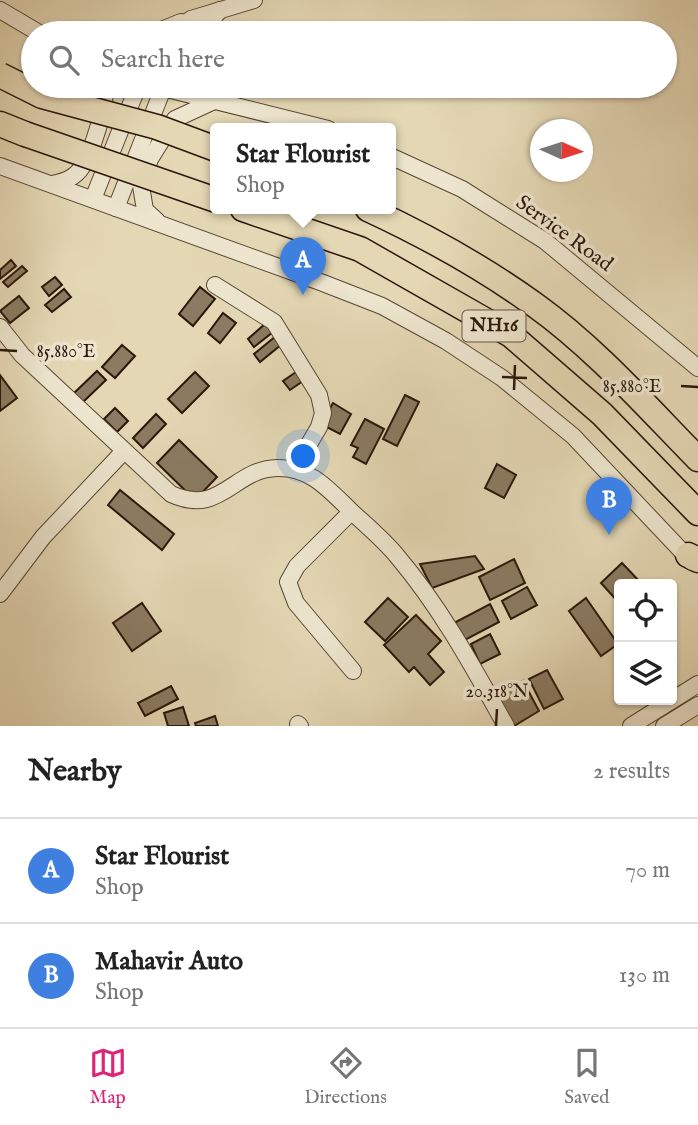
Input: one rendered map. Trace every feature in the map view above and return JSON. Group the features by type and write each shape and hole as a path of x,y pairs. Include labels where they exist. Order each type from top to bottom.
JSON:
{"highway":[{"path":"0,75 21,86"},
{"path":"49,98 158,127 210,147"},
{"path":"0,124 210,198"},
{"name":"NH16","path":"258,214 360,249 511,335 602,414 698,513"},
{"name":"NH16","path":"377,214 453,254 535,304 604,364 698,459"}],"street":[{"path":"208,21 220,10 254,0"},
{"path":"0,10 21,22"},
{"path":"53,184 71,178 83,167 104,108 104,98"},
{"path":"93,199 133,98"},
{"path":"116,208 156,98"},
{"path":"162,226 145,210 141,186 150,159 175,119 204,98"},
{"path":"227,98 308,123"},
{"name":"Service Road","path":"396,159 462,189 545,241 698,368"},
{"path":"0,166 382,306 446,341 502,378 573,436 695,562"},
{"path":"215,285 274,322 319,395 323,413 319,427 295,468"},
{"path":"1,331 22,355 171,494 188,502 206,501 264,471 295,468 314,476 396,555 453,633 506,726"},
{"path":"0,594 43,537 124,451"},
{"path":"351,512 297,566 288,582 296,603 353,671"},
{"path":"631,726 698,684"},
{"path":"664,726 698,705"}],"building":[{"path":"11,260 16,266 0,279 0,270"},
{"path":"22,266 27,271 8,287 3,282"},
{"path":"55,277 62,285 49,296 42,287"},
{"path":"200,287 215,299 193,326 179,314"},
{"path":"64,289 71,297 52,312 45,305"},
{"path":"19,296 29,308 10,323 0,311"},
{"path":"223,313 236,323 220,343 208,333"},
{"path":"266,323 273,332 254,347 248,339"},
{"path":"276,336 282,344 260,362 254,354"},
{"path":"122,345 135,356 115,378 102,367"},
{"path":"97,371 106,380 82,403 73,394"},
{"path":"195,372 209,386 182,413 168,399"},
{"path":"296,372 303,381 290,390 283,381"},
{"path":"0,375 17,398 0,411"},
{"path":"405,395 419,402 397,446 383,439"},
{"path":"333,403 351,414 340,434 321,424"},
{"path":"115,408 128,421 117,432 104,419"},
{"path":"156,414 166,424 143,448 133,438"},
{"path":"365,419 384,429 366,464 353,457 358,448 351,445"},
{"path":"179,440 217,477 195,500 157,463"},
{"path":"497,464 516,475 504,498 485,488"},
{"path":"120,490 174,534 162,550 108,505"},
{"path":"475,556 484,569 432,588 420,564"},
{"path":"514,559 525,583 490,600 479,577"},
{"path":"622,563 637,579 614,579 614,597 601,583"},
{"path":"527,587 537,605 511,619 502,601"},
{"path":"388,598 408,617 385,641 365,622"},
{"path":"586,598 614,638 614,647 601,656 569,611"},
{"path":"142,603 161,631 132,651 113,623"},
{"path":"490,604 499,622 463,641 454,623"},
{"path":"416,615 441,641 428,654 444,672 430,685 414,667 409,672 384,645"},
{"path":"490,634 500,654 480,664 471,644"},
{"path":"547,670 563,699 544,709 529,679"},
{"path":"523,681 539,711 514,726 497,696"},
{"path":"171,686 178,699 145,716 138,703"},
{"path":"183,707 189,726 168,726 164,713"},
{"path":"215,716 218,726 196,726 195,723"}],"place":[{"name":"Star Flourist","path":"303,295"},
{"name":"Mahavir Auto","path":"609,535"}]}
